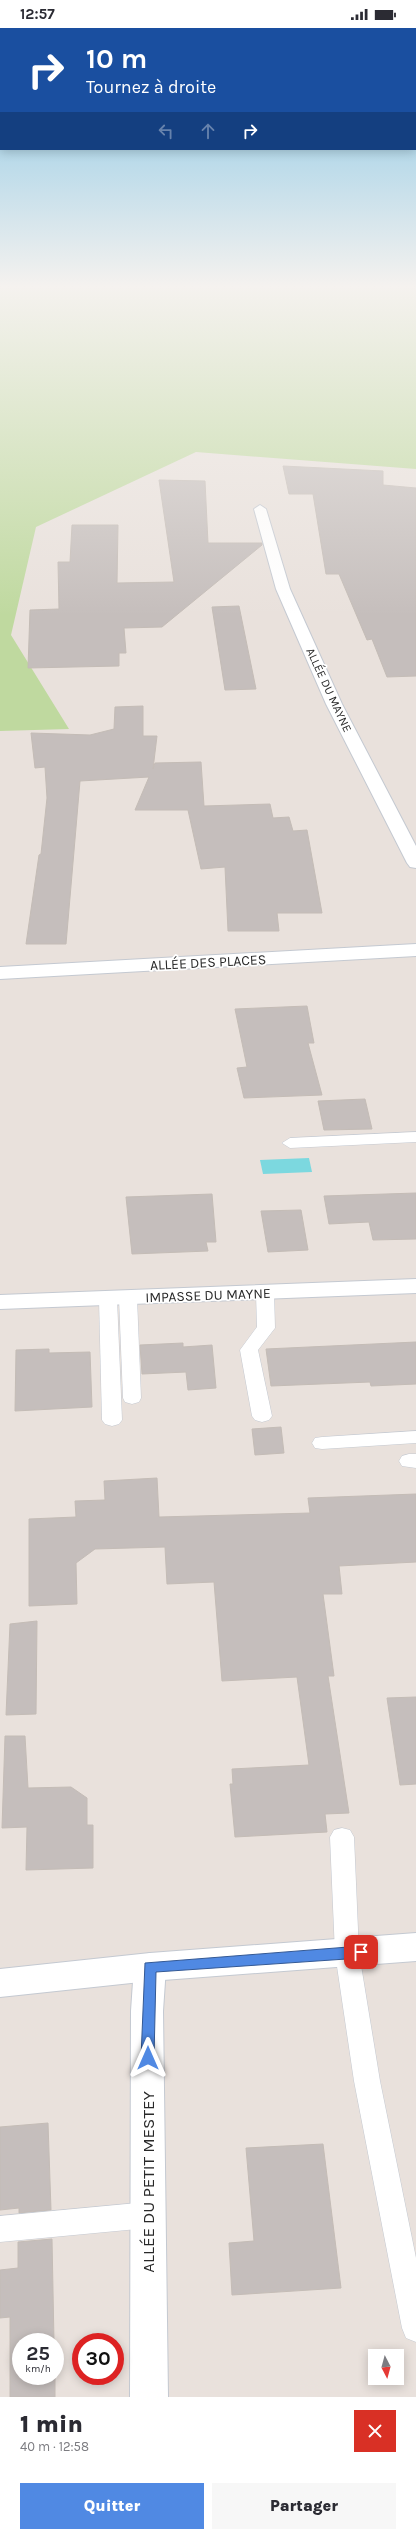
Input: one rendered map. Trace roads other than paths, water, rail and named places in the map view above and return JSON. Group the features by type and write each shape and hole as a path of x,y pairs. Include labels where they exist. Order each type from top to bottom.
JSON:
{"street":[{"name":"ALLÉE DU MAYNE","path":"260,508 283,589 334,704 416,863"},
{"name":"ALLÉE DES PLACES","path":"0,973 416,950"},
{"name":"IMPASSE DU MAYNE","path":"0,1302 416,1286"},
{"path":"0,1983 150,1967 416,1947"},
{"name":"ALLÉE DU PETIT MESTEY","path":"149,2397 147,2011 150,1967"}],"lane":[{"path":"290,1143 416,1137"},
{"path":"262,1416 249,1350 266,1328 265,1293"},
{"path":"118,1298 132,1398"},
{"path":"112,1420 118,1298"},
{"path":"322,1443 416,1437"},
{"path":"342,1836 347,1953 367,2081 416,2328"},
{"path":"0,2229 148,2215"}],"water":[{"path":"309,1158 312,1172 263,1174 260,1160"}]}
